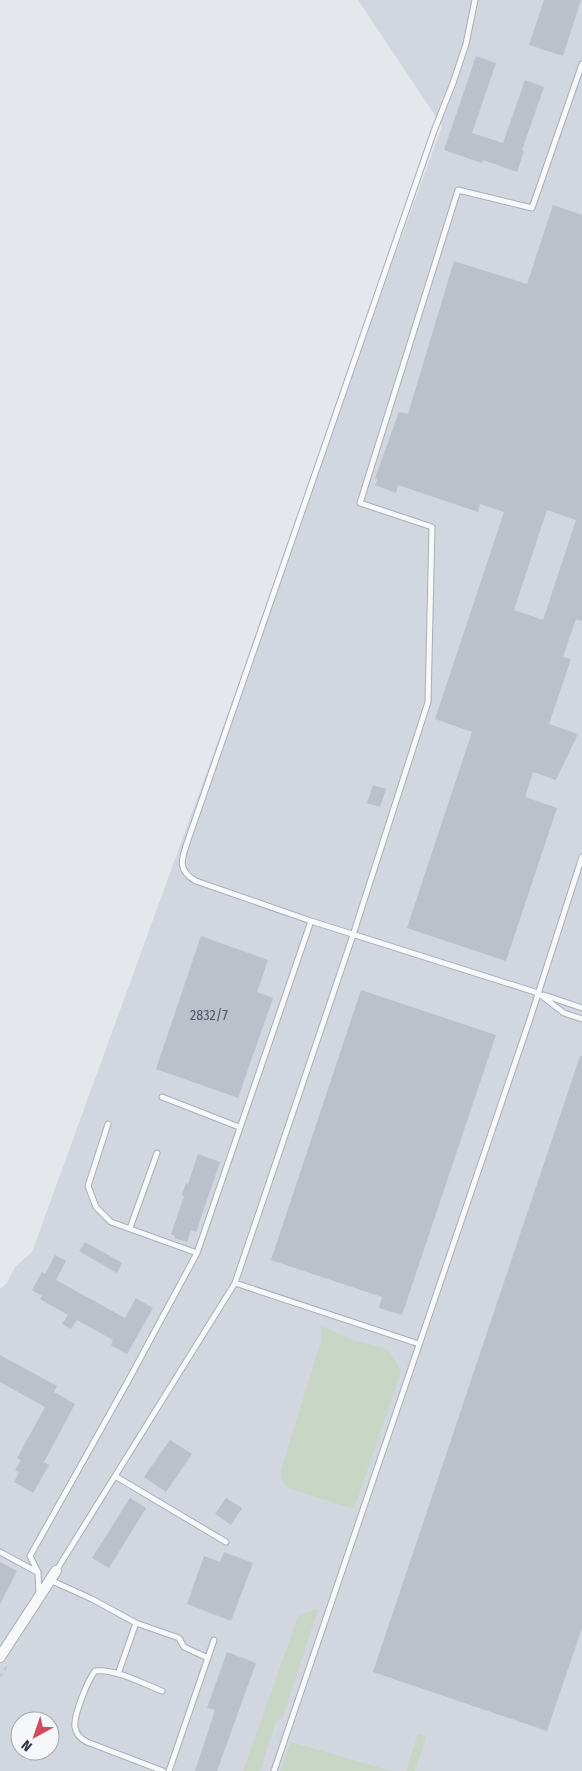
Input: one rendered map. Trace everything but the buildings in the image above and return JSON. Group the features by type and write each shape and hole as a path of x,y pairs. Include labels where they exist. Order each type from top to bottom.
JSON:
{"street":[{"path":"0,1657 53,1576"}],"lane":[{"path":"475,0 469,33 453,83 434,131 182,860 183,869 196,881 353,935 582,1008"},
{"path":"208,1658 184,1647 179,1638 136,1623 92,1600 53,1576 236,1283 353,935 428,702 432,527 360,503 458,190 532,208 582,64"},
{"path":"274,1771 538,993 582,857"},
{"path":"39,1597 38,1572 30,1556 197,1253 311,921"},
{"path":"538,993 564,1013 582,1019"},
{"path":"162,1097 239,1127"},
{"path":"108,1124 88,1186 96,1207 111,1222 197,1253"},
{"path":"130,1228 157,1153"},
{"path":"236,1283 419,1344"},
{"path":"115,1476 226,1542"},
{"path":"0,1552 38,1572"},
{"path":"118,1674 136,1623"},
{"path":"169,1771 214,1640"},
{"path":"162,1691 118,1674 101,1670 95,1671 75,1719 74,1729 79,1737 87,1742 163,1771"}],"shaded area":[{"path":"358,0 582,0 582,1771 0,1771 0,1289 7,1283 15,1267 32,1252 442,126"}],"green space":[{"path":"321,1326 356,1341 384,1348 389,1351 401,1372 354,1509 288,1488 282,1478 281,1470 321,1341"},
{"path":"318,1609 282,1720 277,1719 260,1771 243,1771 299,1614"},
{"path":"418,1734 426,1737 415,1771 406,1771"},
{"path":"291,1742 391,1771 280,1771"}]}
